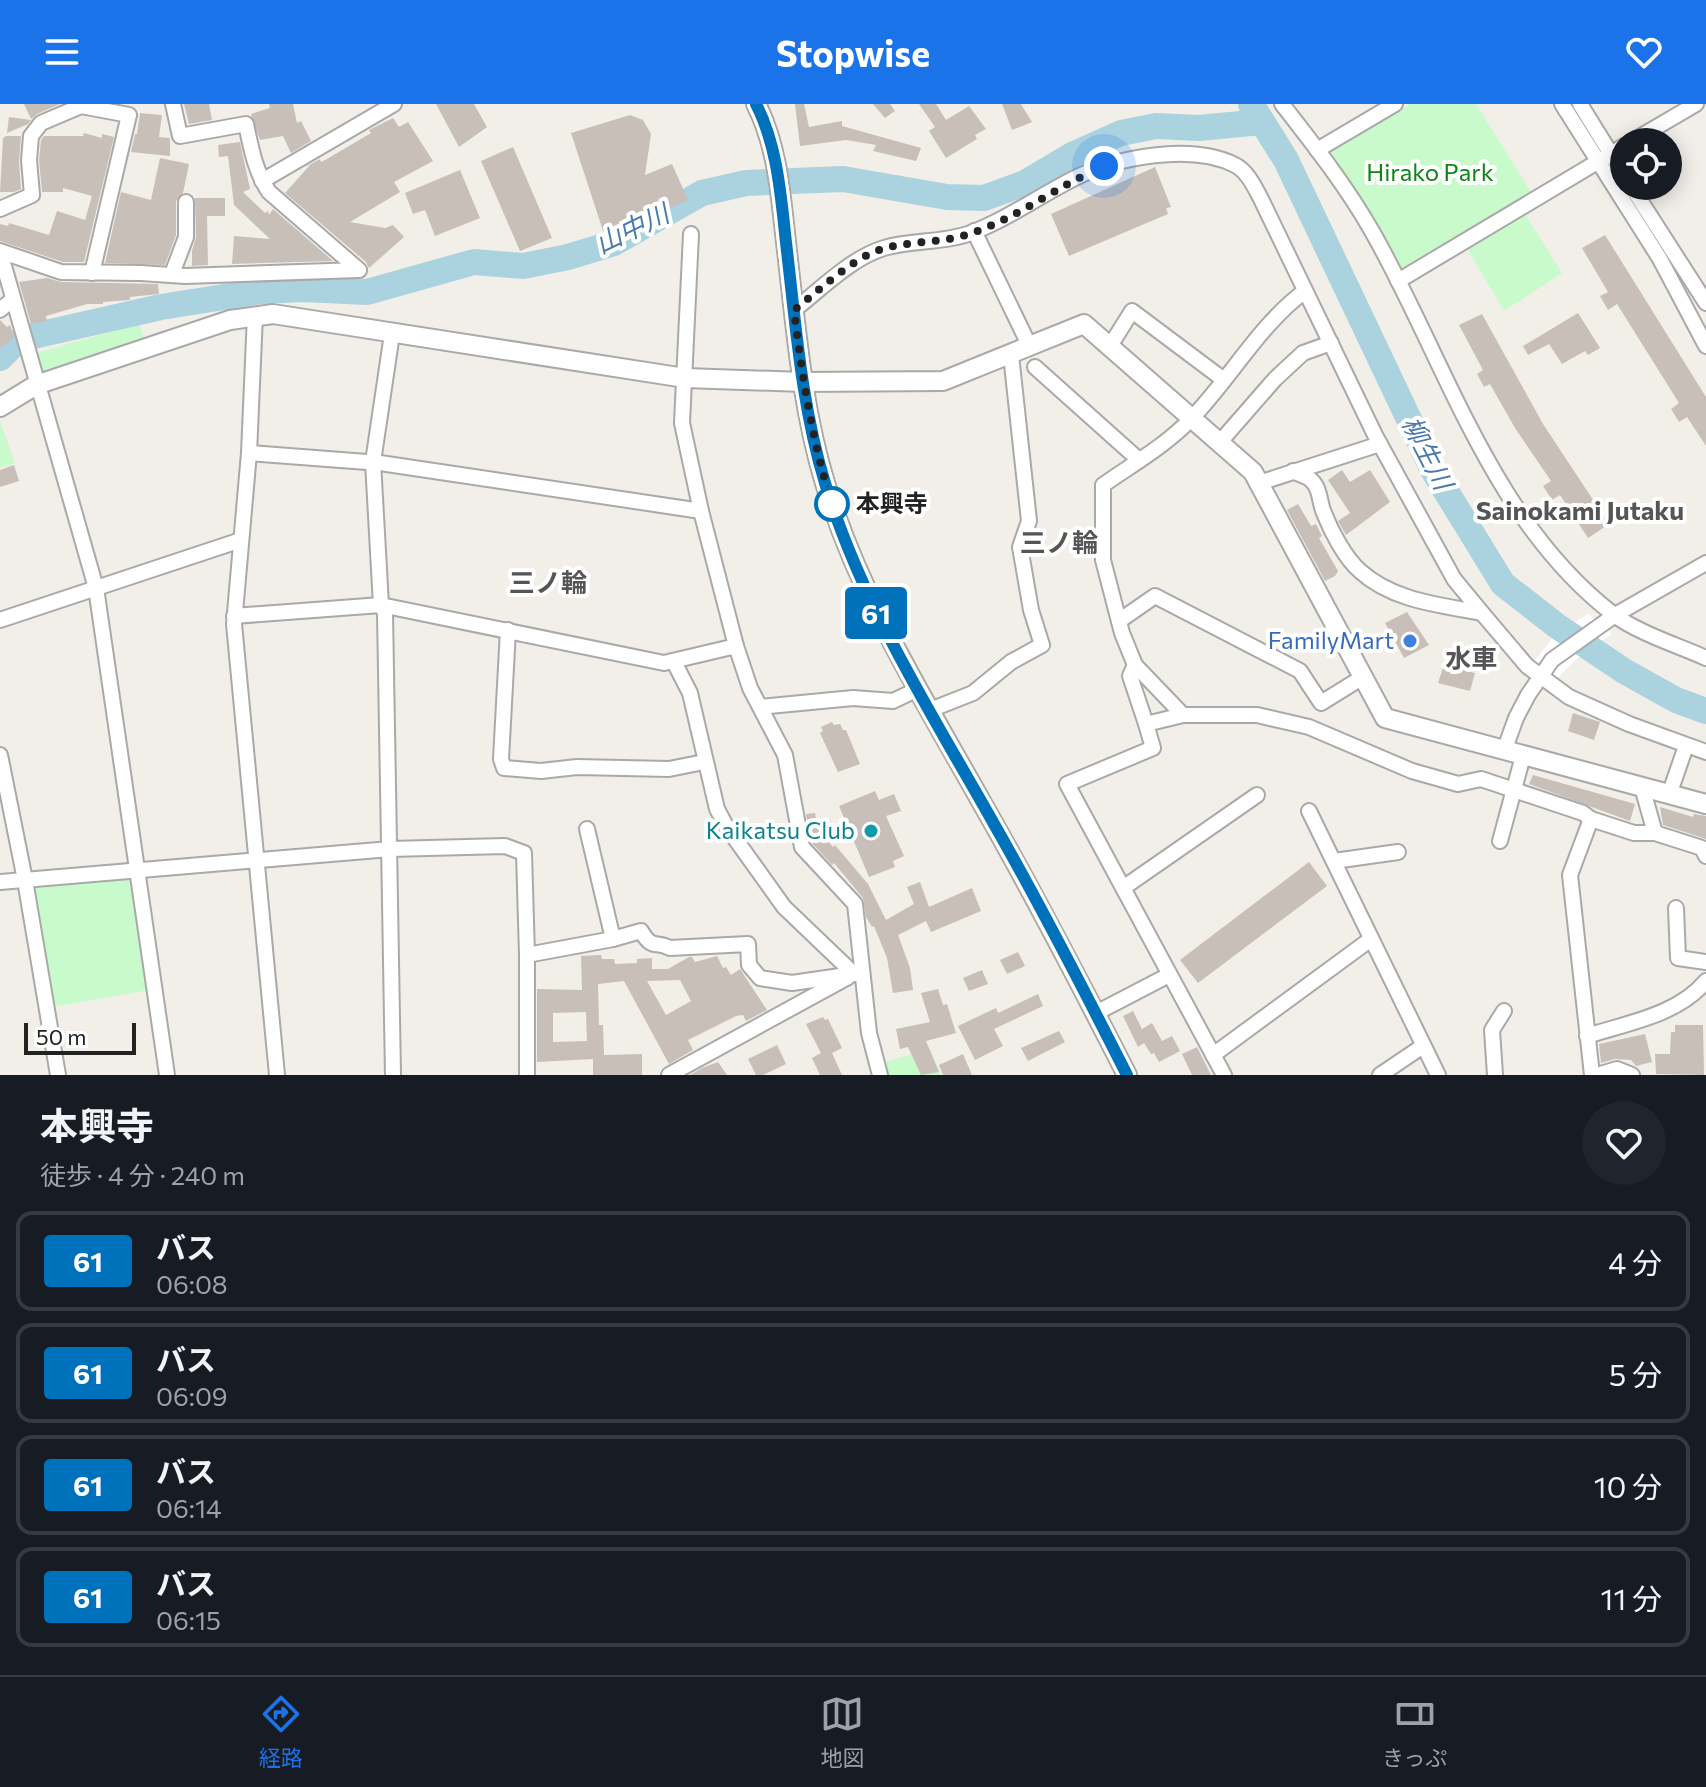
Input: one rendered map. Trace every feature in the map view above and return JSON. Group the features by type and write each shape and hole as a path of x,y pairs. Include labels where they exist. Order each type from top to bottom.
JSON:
{"street":[{"path":"0,251 61,272 185,276 359,270 269,192 252,157 246,124 180,136 173,104"},
{"path":"262,181 394,104"},
{"path":"756,104 769,129 777,168 803,382 824,480 846,543 874,609 1045,913 1127,1075"},
{"path":"1282,104 1372,231 1491,468 1529,528 1570,573 1615,615 1706,658"},
{"path":"1317,150 1395,104"},
{"path":"1562,104 1610,152"},
{"path":"1580,104 1610,151"},
{"path":"1655,128 1696,104"},
{"path":"0,209 32,195 29,160 31,136 41,123 81,106 129,115 92,273"},
{"path":"1398,281 1610,154"},
{"path":"794,310 855,263 883,248 965,235 1104,166 1151,156 1198,155 1237,166 1250,179 1380,444 1454,579 1527,666 1569,697 1706,752"},
{"path":"1633,200 1706,346"},
{"path":"1640,200 1706,303"},
{"path":"172,274 186,237 186,202"},
{"path":"974,231 1038,343 1035,367 1016,381"},
{"path":"691,234 682,423 701,511 750,688 785,755 802,847 855,904 859,978 880,1075"},
{"path":"0,251 96,588 167,1075"},
{"path":"1183,715 1135,665 1119,621 1103,560 1103,485 1164,444 1193,417 1282,308 1305,291"},
{"path":"0,310 13,299"},
{"path":"1110,346 1132,311 1224,380"},
{"path":"0,407 36,385 230,320 255,315 273,314 685,378 803,382 943,381 1084,324 1253,472 1385,718 1706,804"},
{"path":"255,315 249,453 234,616 277,1075"},
{"path":"392,334 373,462 381,605 385,613 393,1075"},
{"path":"1220,442 1275,379 1303,353 1331,343"},
{"path":"930,710 973,693 1011,662 1042,645 1031,610 1020,547 1029,521 1011,355"},
{"path":"1035,367 1139,460"},
{"path":"1259,483 1380,444"},
{"path":"249,453 373,462 701,511"},
{"path":"1293,471 1311,480 1320,495 1329,525 1358,570 1390,591 1417,601 1482,613"},
{"path":"0,620 241,540"},
{"path":"1504,751 1516,718 1552,660 1615,615 1706,563"},
{"path":"1119,621 1155,596 1300,671 1321,703 1363,677"},
{"path":"234,616 381,605 664,663 736,646"},
{"path":"508,630 501,759 504,768 541,771 577,767 669,769 704,762"},
{"path":"674,662 690,693 717,809 784,907 859,978"},
{"path":"1135,665 1130,676 1153,748 1067,784 1224,1075"},
{"path":"760,707 853,698 893,701 918,689"},
{"path":"1146,724 1183,715 1257,715 1309,727 1412,771 1458,784 1481,779 1634,833 1655,833 1702,848 1706,856"},
{"path":"1669,795 1686,746"},
{"path":"0,755 58,1075"},
{"path":"1500,841 1523,756"},
{"path":"1642,787 1655,833"},
{"path":"1123,888 1257,795"},
{"path":"1309,811 1438,1075"},
{"path":"1591,819 1570,875 1587,1036 1594,1075 1617,1069 1632,1075"},
{"path":"587,829 613,939"},
{"path":"0,882 390,849 505,846 524,853 527,1075"},
{"path":"1334,861 1398,852"},
{"path":"1676,908 1678,958 1706,962"},
{"path":"527,955 641,931 648,943 670,948 748,944 749,965 753,973 777,982 859,978"},
{"path":"1213,1055 1371,939"},
{"path":"1096,1013 1169,975"},
{"path":"669,1075 859,978"},
{"path":"1587,1036 1678,1006 1706,981"},
{"path":"1495,1075 1492,1030 1504,1011"},
{"path":"1380,1075 1423,1046"}],"green space":[{"name":"Hirako Park","path":"1410,104 1476,104 1531,192 1400,269 1331,152"},
{"path":"1525,214 1562,273 1504,311 1467,248"},
{"path":"139,324 145,340 46,373 40,372 35,355 43,351"},
{"path":"0,421 15,463 0,468"},
{"path":"128,877 135,879 149,990 53,1007 32,892 34,886"},
{"path":"930,1049 941,1075 886,1075 885,1062"}],"pier":[{"path":"1588,614 1612,634 1576,659 1553,683 1531,665 1555,635"}],"building":[{"path":"24,104 60,104 31,119"},
{"path":"184,104 209,104 212,120 189,124"},
{"path":"269,104 293,104 297,123 301,121 311,141 291,153 283,136 260,140 251,114 270,108"},
{"path":"436,104 474,104 487,127 459,147"},
{"path":"795,104 804,104 809,127 842,121 842,126 921,148 916,161 873,151 876,145 846,140 800,146"},
{"path":"873,104 890,104 895,111 885,118"},
{"path":"919,104 936,104 946,120 969,106 986,129 975,135 977,139 946,158 929,131 935,127"},
{"path":"1002,104 1021,104 1032,122 1012,130"},
{"path":"140,113 162,115 159,137 170,138 170,156 131,152"},
{"path":"630,115 643,120 651,134 645,175 672,164 688,200 617,231 616,237 606,240 571,133"},
{"path":"9,117 31,120 7,133"},
{"path":"393,118 399,127 408,122 433,161 394,182 400,192 350,222 385,228 393,225 404,237 369,268 366,262 285,193 310,165 305,167 320,159 321,162 327,159 371,133 369,130"},
{"path":"84,133 102,138 102,134 114,137 84,262 63,262 0,241 0,224 8,226 9,223 49,235 57,211 85,220 92,196 63,188 63,192 42,192 39,160 44,136 83,136"},
{"path":"21,136 21,189 14,192 0,192 3,138"},
{"path":"240,142 250,189 243,192 265,213 268,211 269,215 273,209 333,261 232,264 234,236 270,239 234,205 228,156 219,157 218,145"},
{"path":"513,147 552,238 520,251 481,161"},
{"path":"160,158 189,164 183,193 176,201 176,235 165,265 105,263 121,192 151,200"},
{"path":"1155,167 1171,207 1166,208 1168,214 1069,256 1051,214"},
{"path":"460,170 480,218 435,236 425,210 413,214 405,193"},
{"path":"195,198 225,198 225,216 207,216 208,265 192,266 196,237"},
{"path":"1605,235 1706,397 1706,446 1687,417 1679,422 1671,409 1679,403 1617,304 1608,310 1600,296 1608,292 1582,248"},
{"path":"47,278 61,282 158,284 159,294 87,304 46,316 47,321 31,324 19,282"},
{"path":"1578,313 1600,348 1588,355 1585,351 1562,364 1549,344 1528,355 1523,346"},
{"path":"1482,314 1543,424 1609,524 1588,538 1560,495 1552,500 1543,486 1551,481 1490,384 1484,387 1477,374 1483,370 1459,325"},
{"path":"0,320 7,327 10,325 14,337 0,348"},
{"path":"14,465 19,481 0,487 0,470"},
{"path":"1342,470 1350,482 1370,470 1390,502 1346,535 1338,521 1350,513 1328,480"},
{"path":"1298,504 1311,526 1316,524 1322,536 1319,538 1338,571 1325,581 1287,510"},
{"path":"1407,612 1429,645 1404,658 1385,623"},
{"path":"1444,665 1475,673 1470,691 1438,683"},
{"path":"1573,713 1600,722 1594,740 1568,731"},
{"path":"832,722 846,730 860,764 838,772 820,733 823,731 821,727"},
{"path":"1533,775 1635,804 1630,821 1529,784"},
{"name":"Kaikatsu Club","path":"875,791 879,800 894,794 901,811 886,816 904,856 893,861 895,867 869,877 839,806"},
{"path":"1660,807 1693,817 1694,814 1706,816 1706,839 1663,825"},
{"path":"815,813 818,830 868,884 886,920 914,904 907,887 920,882 929,907 972,888 981,911 931,932 926,921 898,935 910,968 913,990 893,993 887,958 874,926 866,917 863,898 834,863 832,865 811,842 806,814"},
{"path":"1309,862 1327,886 1198,983 1180,960"},
{"path":"1018,952 1025,966 1007,974 1000,960"},
{"path":"601,955 602,959 614,959 615,964 637,963 637,959 652,958 652,969 668,969 689,957 695,962 717,956 731,975 740,969 767,1010 746,1021 743,1015 736,1016 688,1040 693,1050 669,1064 624,981 598,984 599,1025 603,1025 604,1055 642,1054 642,1075 593,1075 593,1059 537,1062 537,989 582,990 581,956","holes":["680,980 691,1001 666,1015 647,981","586,1012 587,1041 553,1042 553,1013"]},
{"path":"982,970 988,984 969,991 963,978"},
{"path":"938,989 943,1005 947,1004 956,1033 926,1041 939,1072 921,1075 908,1047 900,1049 896,1029 930,1022 921,993"},
{"path":"1038,994 1043,1006 994,1029 1003,1046 975,1060 958,1026 996,1008 998,1013"},
{"path":"1133,1011 1142,1029 1152,1023 1162,1041 1172,1036 1180,1051 1159,1062 1144,1043 1138,1047 1123,1016"},
{"path":"823,1017 828,1019 842,1048 832,1053 842,1075 820,1075 812,1058 821,1053 806,1024"},
{"path":"1675,1025 1703,1025 1704,1075 1656,1074 1655,1054 1670,1054 1671,1032 1675,1032"},
{"path":"1059,1031 1065,1042 1028,1061 1021,1048"},
{"path":"1645,1034 1652,1062 1636,1066 1631,1060 1615,1059 1601,1063 1599,1044"},
{"path":"777,1045 786,1064 763,1075 756,1075 748,1059"},
{"path":"1197,1047 1211,1075 1192,1075 1182,1054"},
{"path":"963,1054 972,1075 943,1075 939,1065"},
{"path":"718,1062 727,1075 690,1075 702,1068"}],"waterway":[{"name":"柳生川","path":"1251,104 1286,160 1433,470 1503,584 1557,626 1624,671 1676,700 1706,711"},
{"name":"山中川","path":"0,358 15,343 33,336 161,307 261,291 367,292 474,262 523,266 568,257 614,243 702,193 746,183 843,179 947,197 984,198 1025,183 1074,154 1121,133 1156,126 1199,128 1261,122"}],"bus line":[{"name":"61","path":"756,104 769,129 777,168 803,382 824,480 846,543 874,609 1045,913 1127,1075"}],"place":[{"name":"本興寺","path":"832,504"},
{"name":"FamilyMart","path":"1410,641"},
{"name":"Kaikatsu Club","path":"871,831"}],"district":[{"name":"Sainokami Jutaku","path":"1580,511"},
{"name":"三ノ輪","path":"1059,543"},
{"name":"三ノ輪","path":"548,583"},
{"name":"水車","path":"1471,659"}],"route":[{"path":"832,504 803,382 794,310 855,263 883,248 965,235 1104,166"}]}
